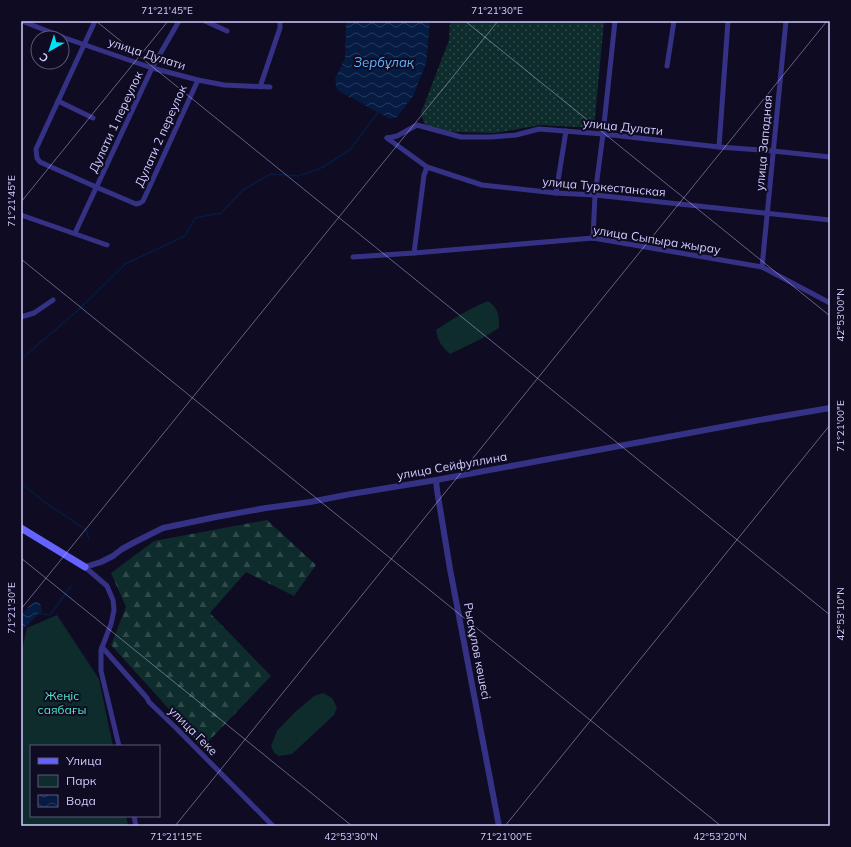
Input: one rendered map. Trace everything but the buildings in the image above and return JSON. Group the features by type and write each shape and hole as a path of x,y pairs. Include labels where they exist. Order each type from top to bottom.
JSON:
{"main road":[{"path":"21,528 85,567"}],"street":[{"name":"улица Дулати","path":"22,21 152,68 224,85 270,87"},
{"path":"95,21 36,149 37,158 40,162 96,187"},
{"name":"Дулати 1 переулок","path":"75,233 152,68 179,21"},
{"path":"205,21 227,31"},
{"path":"260,87 280,28 280,21"},
{"path":"593,238 595,195 615,21"},
{"path":"668,66 674,21"},
{"path":"719,147 728,21"},
{"name":"улица Западная","path":"762,267 786,21"},
{"name":"Дулати 2 переулок","path":"96,187 136,204 143,201 198,80"},
{"path":"58,101 93,118"},
{"name":"улица Дулати","path":"387,138 397,136 416,125 461,137 491,138 516,135 539,129 830,157"},
{"path":"556,193 566,131"},
{"name":"улица Туркестанская","path":"387,138 427,167 482,185 556,193 595,195 830,220"},
{"path":"414,254 424,175 427,167"},
{"path":"21,215 107,245"},
{"name":"улица Сыпыра жырау","path":"353,257 414,254 593,238 762,267 830,303"},
{"path":"21,317 34,313 53,300"},
{"name":"улица Сейфуллина","path":"85,567 113,556 122,549 163,528 830,408"},
{"name":"Рысқұлов көшесі","path":"436,480 450,569 499,826"},
{"path":"85,567 107,586 113,600 114,610 111,624 101,650 101,671 119,745"},
{"name":"улица Геке","path":"102,647 149,702 273,826"}],"green space":[{"path":"450,21 604,21 594,128 541,125 496,133 454,132 425,126 421,113 449,40"},
{"path":"488,301 498,313 499,328 481,339 450,354 440,343 436,330 461,314"},
{"path":"267,520 316,565 294,596 246,572 210,613 271,676 202,748 111,645 126,607 111,573 154,541"},
{"name":"Жеңіс саябағы","path":"57,615 99,679 113,745 30,745 30,817 126,817 128,826 21,826 21,654 27,628"},
{"path":"323,693 332,698 337,707 334,715 292,754 279,756 274,753 271,746 277,731 295,712 314,696"}],"water":[{"name":"Зербұлақ","path":"346,21 430,21 426,64 413,96 397,117 390,119 337,90 335,79 345,58"},
{"path":"35,601 40,603 42,611 21,631 21,616"}],"waterway":[{"path":"21,359 75,313 125,264 185,236 195,218 221,213 243,190 271,174 298,176 321,168 350,150 378,112"},
{"path":"21,483 46,503 86,530 89,539"},
{"path":"38,613 50,615 71,586"}]}
